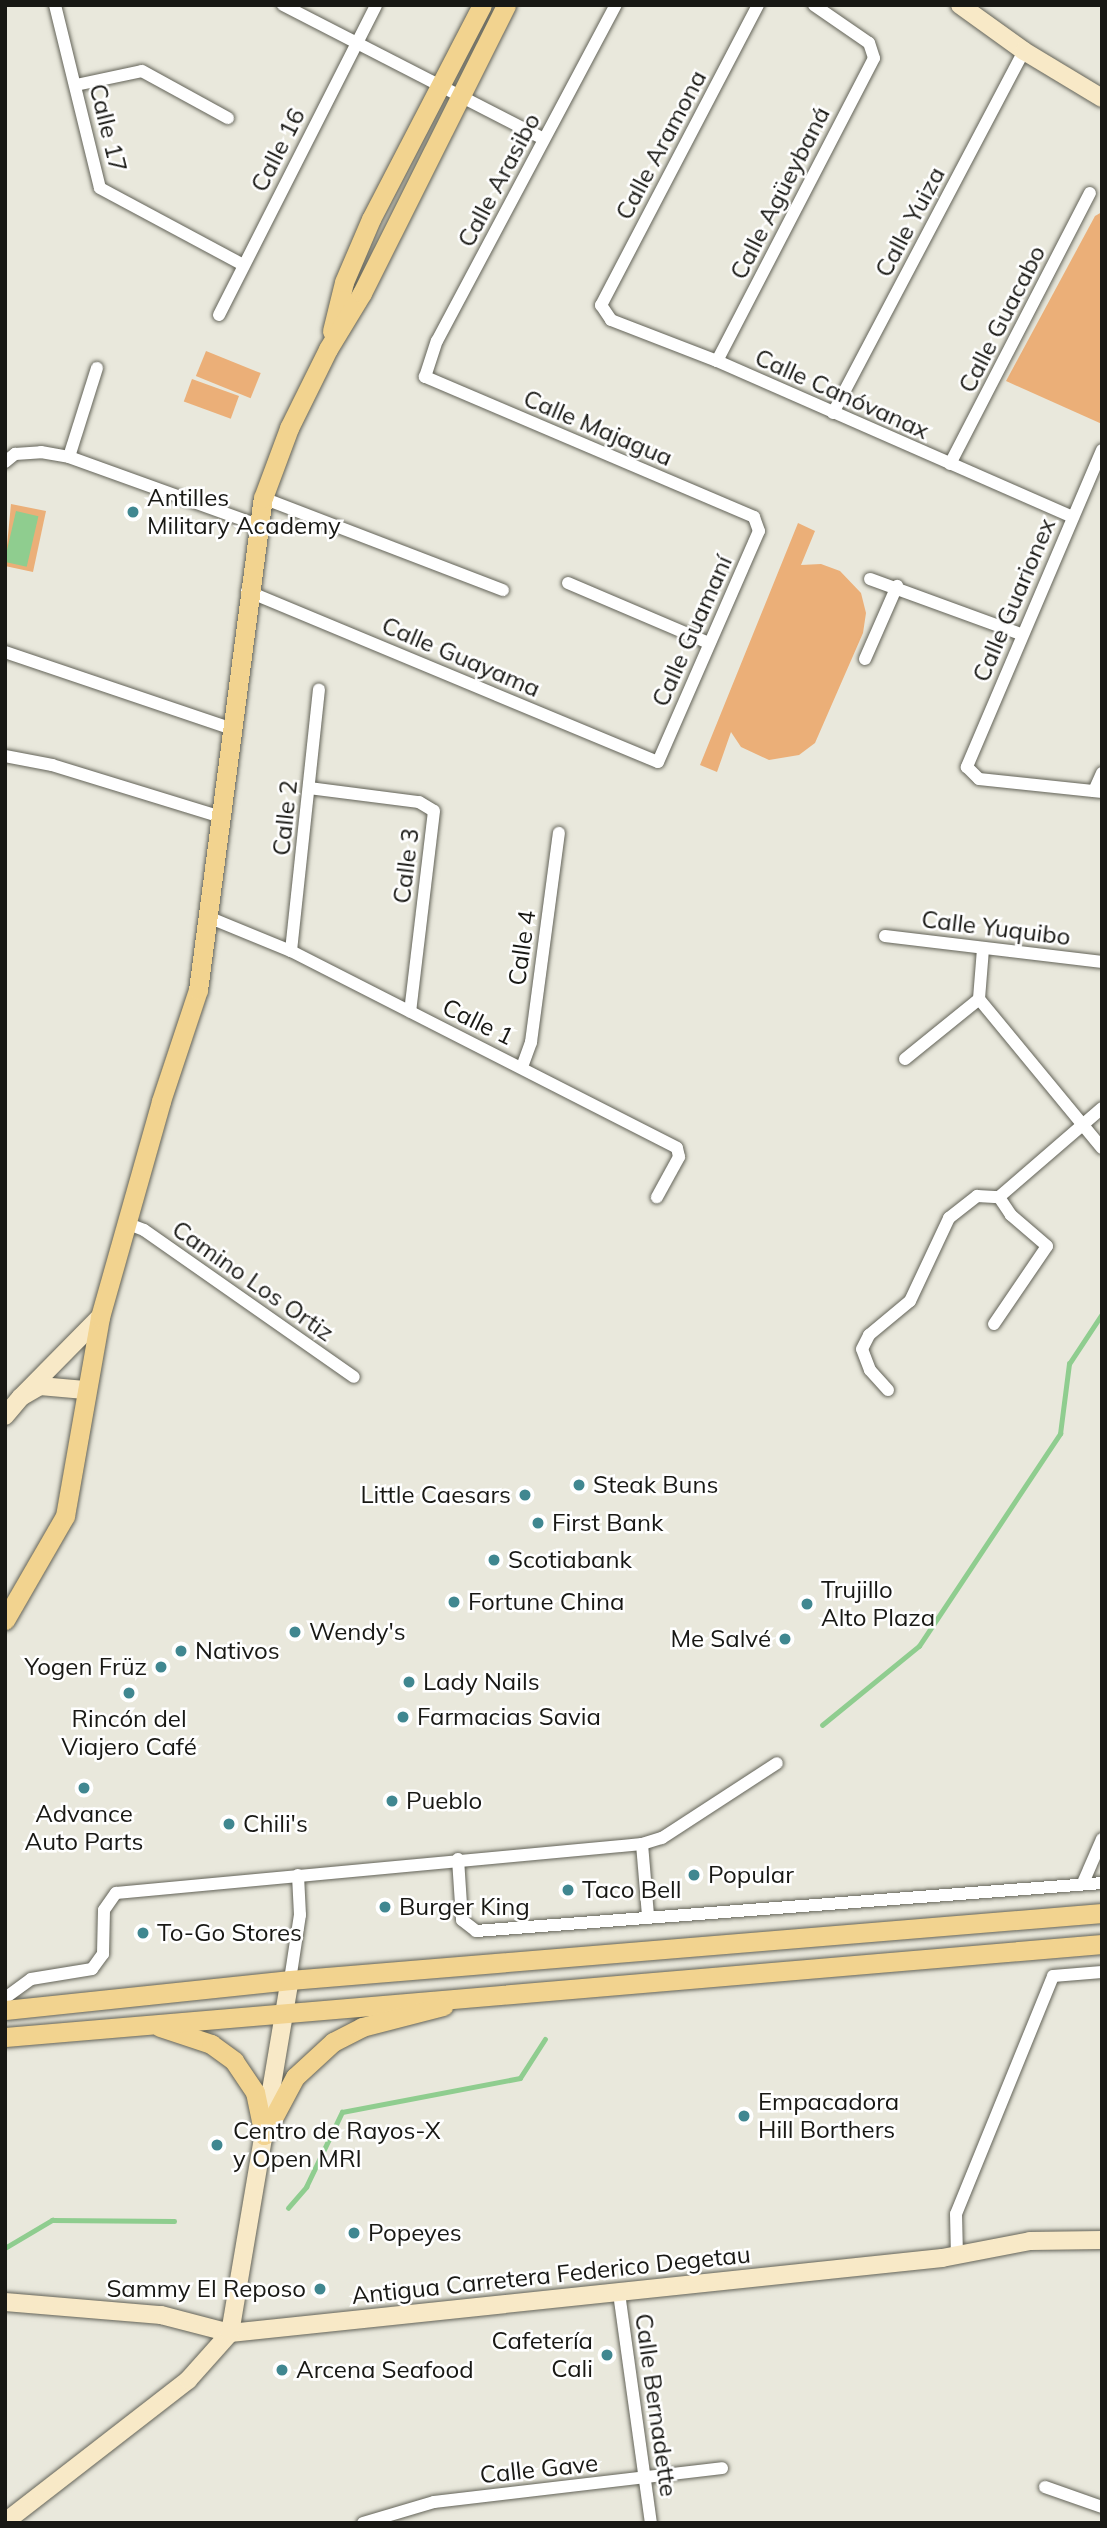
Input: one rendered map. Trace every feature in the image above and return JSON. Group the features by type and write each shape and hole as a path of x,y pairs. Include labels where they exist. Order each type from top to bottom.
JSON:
{"main road":[{"path":"328,349 344,282 440,84 482,5"},
{"path":"5,1620 65,1516 85,1390 100,1317 198,990 233,729 247,591 263,498 289,428 328,349 362,293 506,5"},
{"path":"5,2010 290,1980 1102,1913"},
{"path":"5,2037 483,1994 1102,1944"},
{"path":"264,2134 295,2077 333,2042 362,2027 483,1994"},
{"path":"149,2023 211,2044 234,2061 255,2092 264,2134"}],"street":[{"name":"Calle 17","path":"55,5 100,188 243,264"},
{"path":"283,5 544,139"},
{"name":"Calle 16","path":"219,315 376,5"},
{"name":"Calle Arasibo","path":"425,377 437,341 616,5"},
{"name":"Calle Aramona","path":"601,305 758,5"},
{"name":"Calle Agüeybaná","path":"717,361 874,58 869,43 814,5"},
{"path":"960,5 1024,51 1102,98"},
{"name":"Calle Yuiza","path":"833,413 1024,51"},
{"path":"76,85 142,71 228,118"},
{"name":"Calle Guacabo","path":"950,464 1090,193"},
{"name":"Calle Canóvanax","path":"601,305 611,320 717,361 1072,517"},
{"path":"69,457 97,368"},
{"name":"Calle Majagua","path":"425,377 754,517"},
{"name":"Calle Guarionex","path":"1098,792 979,779 967,767 1020,634 1102,450"},
{"path":"5,462 15,454 41,452 69,457 258,525"},
{"path":"263,498 503,590"},
{"name":"Calle Guamaní","path":"658,762 759,531 754,517"},
{"path":"870,579 897,586 1020,634"},
{"path":"568,583 709,643"},
{"path":"865,659 897,586"},
{"name":"Calle Guayama","path":"247,591 658,762"},
{"path":"5,652 233,729"},
{"name":"Calle 2","path":"291,951 319,689"},
{"path":"5,756 52,765 221,817"},
{"path":"1098,792 1102,772"},
{"name":"Calle 3","path":"309,788 419,802 434,811 410,1012"},
{"name":"Calle 4","path":"522,1067 531,1042 559,833"},
{"name":"Calle 1","path":"208,917 291,951 677,1148 679,1157 657,1197"},
{"name":"Calle Yuquibo","path":"885,936 1102,962"},
{"path":"983,949 979,999 1102,1148"},
{"path":"905,1059 979,999"},
{"path":"888,1390 870,1370 862,1349 869,1335 910,1301 949,1218 977,1196 999,1197 1102,1108"},
{"path":"994,1324 1047,1246 1011,1216 999,1197"},
{"name":"Camino Los Ortiz","path":"126,1223 144,1230 354,1377"},
{"path":"5,1416 100,1317"},
{"path":"21,1397 40,1386 85,1390"},
{"path":"5,1998 31,1979 92,1969 103,1955 104,1910 116,1893 458,1859 642,1844 662,1838 777,1763"},
{"path":"1083,1883 1102,1839"},
{"path":"642,1844 648,1915"},
{"path":"458,1859 462,1920 476,1931 648,1915 1102,1883"},
{"path":"5,2522 187,2380 230,2333 287,2012 300,1915 298,1875"},
{"path":"957,2256 956,2214 1053,1976 1102,1972"},
{"name":"Antigua Carretera Federico Degetau","path":"5,2302 161,2315 230,2333 957,2256 1030,2241 1102,2240"},
{"name":"Calle Bernadette","path":"619,2293 651,2523"},
{"name":"Calle Gave","path":"363,2523 434,2502 722,2468"},
{"path":"1045,2487 1102,2507"}],"shaded area":[{"path":"1102,212 1102,424 1006,381 1095,216"},
{"path":"206,351 261,373 251,398 196,376"},
{"path":"192,379 239,396 231,419 184,402"},
{"path":"11,504 46,511 33,572 5,566"},
{"path":"16,511 38,516 27,567 5,562"},
{"path":"798,523 815,531 801,565 821,564 840,571 861,593 866,613 863,633 815,743 799,755 769,760 741,747 731,732 717,772 700,765"}],"waterway":[{"path":"822,1725 919,1646 1060,1434 1069,1364 1102,1314"},
{"path":"288,2208 306,2187 342,2112 520,2078 545,2039"},
{"path":"5,2248 52,2220 174,2221"}],"place":[{"name":"Antilles Military Academy","path":"133,512"},
{"name":"Steak Buns","path":"579,1485"},
{"name":"Little Caesars","path":"525,1495"},
{"name":"First Bank","path":"538,1523"},
{"name":"Scotiabank","path":"494,1560"},
{"name":"Fortune China","path":"454,1602"},
{"name":"Trujillo Alto Plaza","path":"807,1604"},
{"name":"Wendy's","path":"295,1632"},
{"name":"Me Salvé","path":"785,1639"},
{"name":"Nativos","path":"181,1651"},
{"name":"Yogen Früz","path":"161,1667"},
{"name":"Lady Nails","path":"409,1682"},
{"name":"Rincón del Viajero Café","path":"129,1693"},
{"name":"Farmacias Savia","path":"403,1717"},
{"name":"Advance Auto Parts","path":"84,1788"},
{"name":"Pueblo","path":"392,1801"},
{"name":"Chili's","path":"229,1824"},
{"name":"Popular","path":"694,1875"},
{"name":"Taco Bell","path":"568,1890"},
{"name":"Burger King","path":"385,1907"},
{"name":"To-Go Stores","path":"143,1933"},
{"name":"Empacadora Hill Borthers","path":"744,2116"},
{"name":"Centro de Rayos-X y Open MRI","path":"217,2145"},
{"name":"Popeyes","path":"354,2233"},
{"name":"Sammy El Reposo","path":"320,2289"},
{"name":"Cafetería Cali","path":"607,2355"},
{"name":"Arcena Seafood","path":"282,2370"}]}
